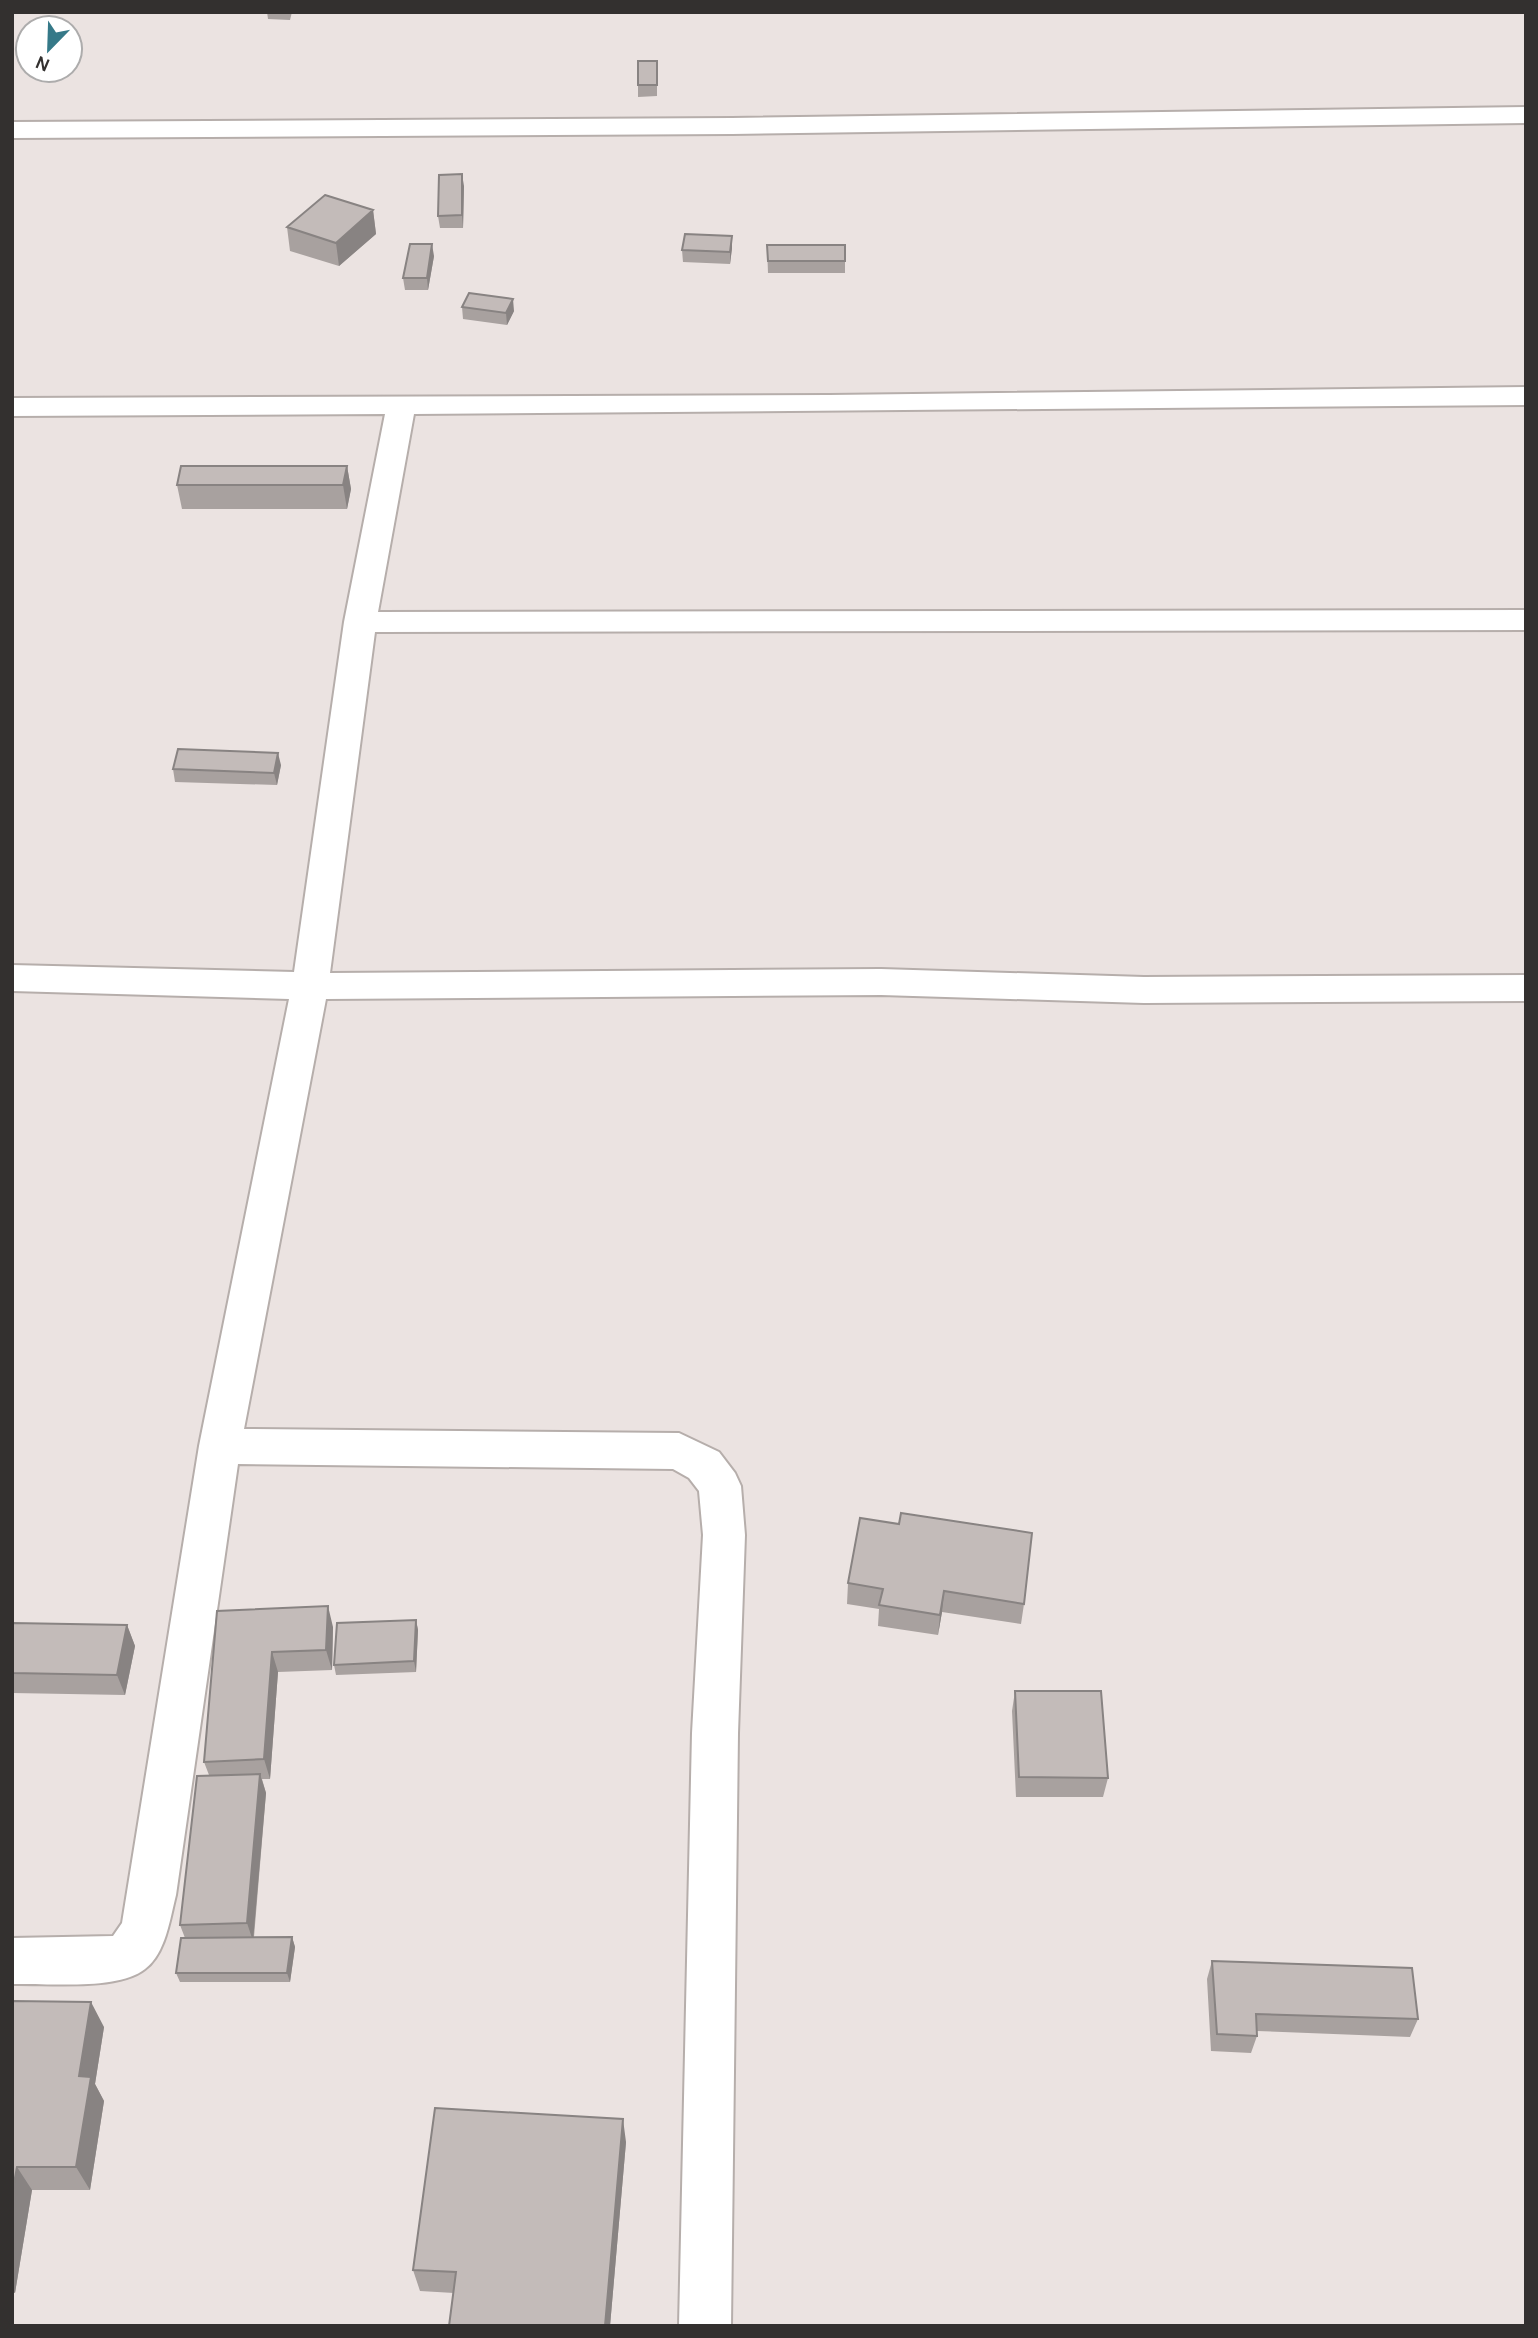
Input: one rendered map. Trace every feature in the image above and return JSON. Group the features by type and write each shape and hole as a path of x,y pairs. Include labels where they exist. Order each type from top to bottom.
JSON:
{"street":[{"path":"12,130 718,126 1526,115"},
{"path":"12,407 401,407 1526,396"},
{"path":"12,1961 115,1959 130,1953 143,1933 162,1832 220,1446 310,986 360,622 401,407"},
{"path":"360,622 1526,620"},
{"path":"12,978 310,986 881,982 1144,990 1526,988"},
{"path":"220,1446 679,1451 704,1465 720,1486 724,1535 715,1733 705,2326"}],"building":[{"path":"638,61 657,61 657,85 638,85"},
{"path":"462,174 462,215 438,216 439,175"},
{"path":"325,195 373,210 336,243 287,227"},
{"path":"685,234 732,236 730,252 682,250"},
{"path":"410,244 432,244 427,278 403,278"},
{"path":"767,245 845,245 845,261 768,261"},
{"path":"469,293 513,299 506,313 462,307"},
{"path":"181,466 347,466 343,485 177,485"},
{"path":"178,749 278,753 274,773 173,769"},
{"path":"901,1513 1032,1533 1024,1604 944,1591 940,1615 879,1605 883,1589 848,1583 860,1518 899,1524"},
{"path":"328,1606 326,1650 272,1652 264,1759 204,1762 217,1611"},
{"path":"416,1620 414,1661 334,1665 337,1623"},
{"path":"12,1623 127,1625 117,1675 12,1673"},
{"path":"1015,1691 1101,1691 1108,1778 1019,1777"},
{"path":"260,1774 247,1923 180,1925 197,1776"},
{"path":"292,1937 287,1973 176,1973 181,1938"},
{"path":"1212,1961 1412,1968 1418,2019 1256,2014 1257,2036 1217,2034"},
{"path":"12,2001 91,2002 79,2076 91,2077 76,2167 17,2167 12,2194"},
{"path":"435,2108 623,2119 605,2326 449,2326 456,2272 413,2270"}]}
